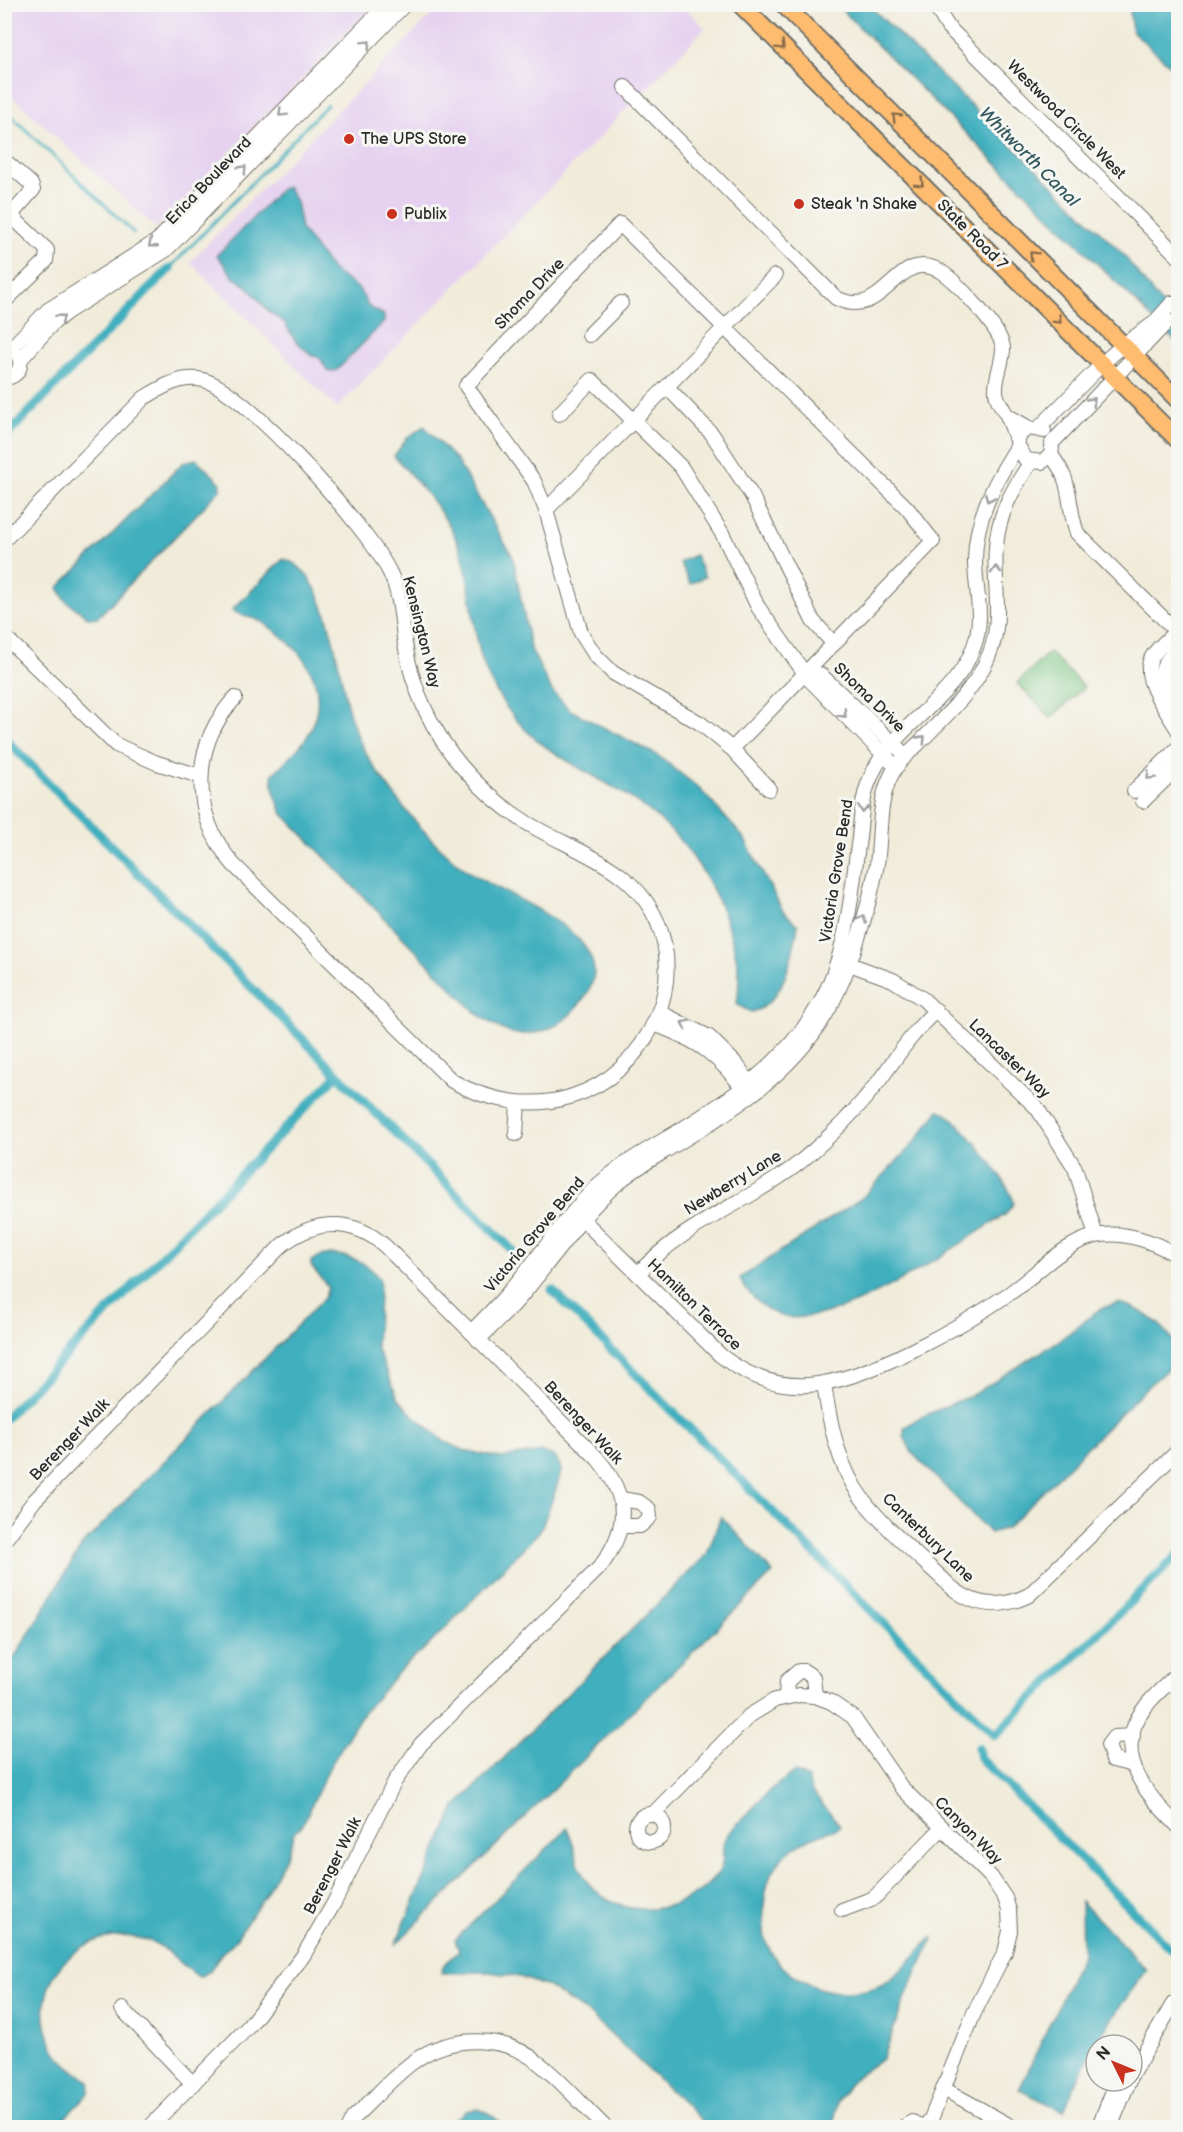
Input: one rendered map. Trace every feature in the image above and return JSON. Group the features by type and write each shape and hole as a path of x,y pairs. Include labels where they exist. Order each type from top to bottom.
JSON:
{"main road":[{"name":"State Road 7","path":"740,4 1179,440"},
{"name":"State Road 7","path":"783,4 1179,400"}],"street":[{"name":"Erica Boulevard","path":"7,349 48,310 157,241 387,4"},
{"name":"Erica Boulevard","path":"4,378 16,374 20,360 38,339 67,312 166,250 405,4"},
{"name":"Westwood Circle West","path":"934,4 948,27 1179,256"},
{"path":"624,87 836,298 850,305 863,304 878,297 904,271 918,266 941,272 994,324 1003,350 995,390 999,402 1008,416 1021,456 1044,455"},
{"path":"4,160 31,184 33,190 8,212 47,250 46,261 7,297"},
{"name":"Shoma Drive","path":"732,749 933,541 907,508 620,224 466,386 534,481 546,510 581,633 595,656 613,673 665,700 732,749 769,789"},
{"path":"546,510 775,276"},
{"path":"589,335 621,303"},
{"path":"1033,428 1102,364 1129,351 1176,307"},
{"path":"7,349 20,360"},
{"name":"Victoria Grove Bend","path":"475,1336 578,1214 597,1186 635,1157 725,1102 750,1090 806,1025 844,962 869,900 884,798 896,767 965,696 990,653 998,622 995,549 999,528 1014,489 1115,377 1129,351"},
{"name":"Kensington Way","path":"4,540 144,398 189,371 221,387 261,421 319,481 382,559 396,589 405,646 418,694 441,738 471,777 508,810 528,824 595,857 616,871 640,893 657,921 666,953 666,986 656,1018 641,1047 629,1061 602,1083 570,1097 544,1102 518,1103 483,1096 452,1081 222,852 207,823 200,792 200,776"},
{"name":"Shoma Drive","path":"559,414 592,380 681,467 699,492 758,607 781,642 806,671 808,678 896,767"},
{"name":"Shoma Drive","path":"667,387 712,434 752,496 813,621 834,644"},
{"path":"1008,416 1046,433 1044,455 1050,470 1064,473 1071,496 1072,518 1077,533 1178,631 1150,660 1149,670 1150,682 1179,730 1176,736 1178,748 1139,796 1179,766"},
{"name":"Victoria Grove Bend","path":"844,962 865,795 870,778 893,744 953,683 974,646 979,625 975,566 980,525 992,490 1017,443 1033,428"},
{"path":"4,636 116,746 157,763 200,776 212,732 235,698"},
{"path":"1179,648 1162,664 1161,672 1179,705"},
{"name":"Shoma Drive","path":"806,671 821,675 906,756"},
{"name":"Lancaster Way","path":"844,962 893,980 936,1010 1037,1108 1052,1127 1079,1179 1096,1236"},
{"name":"Newberry Lane","path":"638,1274 677,1237 774,1181 822,1143 879,1080 907,1039 936,1010"},
{"path":"656,1018 713,1053 750,1090"},
{"path":"516,1134 518,1103"},
{"name":"Hamilton Terrace","path":"578,1214 732,1365 777,1383 808,1385 824,1383 890,1360 952,1330 1010,1293 1065,1251 1096,1236"},
{"name":"Berenger Walk","path":"4,1541 34,1501 282,1246 306,1230 318,1226 342,1225 374,1237 598,1459 611,1476 621,1499 621,1527 613,1549 600,1567 421,1744 395,1781 334,1903 303,1956 271,2001 149,2127"},
{"path":"1096,1236 1140,1239 1179,1256"},
{"name":"Canterbury Lane","path":"824,1383 840,1453 861,1497 960,1594 994,1611 1038,1588 1179,1450"},
{"path":"621,1499 644,1504 649,1509 650,1516 640,1526 621,1527"},
{"path":"786,1697 787,1681 799,1671 804,1671 813,1677 815,1696"},
{"path":"1179,1673 1145,1708 1133,1736 1133,1765 1145,1790 1179,1826"},
{"name":"Canyon Way","path":"652,1814 749,1716 762,1706 786,1697 815,1696 831,1702 853,1717 894,1779 998,1885 1005,1898 1010,1922 1005,1952 974,2013 931,2119 924,2127 912,2122 902,2127"},
{"path":"1133,1736 1114,1737 1110,1741 1108,1751 1113,1760 1133,1765"},
{"path":"842,1910 874,1898 942,1828"},
{"path":"1144,2040 1176,2001"},
{"path":"1144,2054 1176,2001"},
{"path":"122,2009 193,2084"},
{"path":"348,2127 353,2118 414,2061 439,2048 477,2041 499,2044 530,2056 603,2127"},
{"path":"944,2089 1014,2127"},
{"path":"1098,2127 1112,2093"},
{"path":"1110,2127 1124,2093"}],"shaded area":[{"path":"4,5 374,5 156,228 5,90"},
{"path":"441,5 682,5 705,28 337,408 190,262"}],"green space":[{"path":"1049,652 1084,687 1051,718 1017,683"}],"water":[{"path":"837,5 869,5 1123,254 1159,301 1178,319 1178,344"},
{"path":"1129,5 1178,5 1178,66 1173,68 1132,31"},
{"path":"287,187 296,201 301,229 332,270 359,289 369,307 384,315 384,322 337,370 328,372 320,358 311,355 294,339 284,322 269,312 247,286 234,278 217,255 280,190"},
{"path":"424,426 457,461 513,557 530,647 552,691 570,710 657,755 699,788 744,838 783,911 798,925 785,976 772,999 763,1007 751,1012 737,1005 738,968 726,922 706,877 677,837 641,805 540,743 507,708 492,684 485,670 477,640 464,561 453,532 415,479 394,456 407,438"},
{"path":"196,459 221,483 220,490 98,617 89,618 66,601 58,588 184,462"},
{"path":"695,555 705,577 690,584 680,562"},
{"path":"283,559 299,567 312,582 322,602 355,728 371,762 405,809 439,847 465,869 555,920 576,937 590,955 594,976 584,998 571,1014 555,1026 532,1034 515,1034 500,1029 477,1014 282,813 274,792 272,775 308,736 316,712 315,682 309,668 290,644 261,621 240,615 232,610"},
{"path":"939,1110 947,1114 969,1136 1003,1181 1014,1203 1006,1214 900,1281 839,1309 810,1316 785,1317 765,1308 753,1298 740,1280 741,1277 862,1198 913,1144"},
{"path":"331,1254 366,1265 380,1281 376,1347 398,1398 410,1412 444,1441 463,1450 501,1458 541,1452 554,1456 561,1469 548,1510 539,1532 427,1647 405,1665 362,1714 329,1768 303,1824 295,1832 288,1853 265,1895 234,1942 222,1953 209,1972 201,1976 195,1975 154,1943 124,1936 102,1939 82,1948 65,1961 53,1979 46,1999 45,2021 52,2044 59,2056 90,2082 89,2093 56,2127 5,2127 5,1673 82,1545 325,1297 328,1287 311,1266 311,1261"},
{"path":"1117,1303 1137,1309 1157,1323 1173,1341 1178,1360 1147,1387 1007,1528 990,1533 912,1453 904,1436 904,1428 917,1419 976,1393 1057,1342 1100,1309"},
{"path":"721,1516 773,1573 395,1945 455,1807 707,1554"},
{"path":"795,1772 808,1779 812,1792 840,1825 836,1829 797,1846 784,1856 772,1873 765,1895 764,1930 770,1950 778,1961 798,1978 822,1989 861,1991 879,1986 890,1979 932,1937 933,1939 909,1989 882,2059 862,2072 849,2085 838,2101 833,2127 709,2127 589,2014 548,1987 520,1977 489,1972 441,1973 443,1966 459,1951 455,1940 567,1828 585,1878 603,1896 619,1904 636,1908 653,1909 670,1905 687,1899 715,1877 722,1865 723,1844 727,1835 771,1789"},
{"path":"1081,1901 1147,1970 1103,2033 1084,2033 1084,2066 1064,2111 1019,2090 1082,1954"},
{"path":"477,2109 487,2112 507,2127 444,2127 466,2111"}],"waterway":[{"path":"170,268 327,105"},
{"path":"4,109 134,233"},
{"path":"4,438 170,268"},
{"path":"4,738 515,1253"},
{"path":"4,1419 337,1075"},
{"path":"552,1290 995,1735 1178,1555"},
{"path":"978,1748 980,1758 1173,1951"}],"place":[{"name":"The UPS Store","path":"349,139"},
{"name":"Steak 'n Shake","path":"799,204"},
{"name":"Publix","path":"392,214"}],"water label":[{"name":"Whitworth Canal","path":"1029,157"}]}
